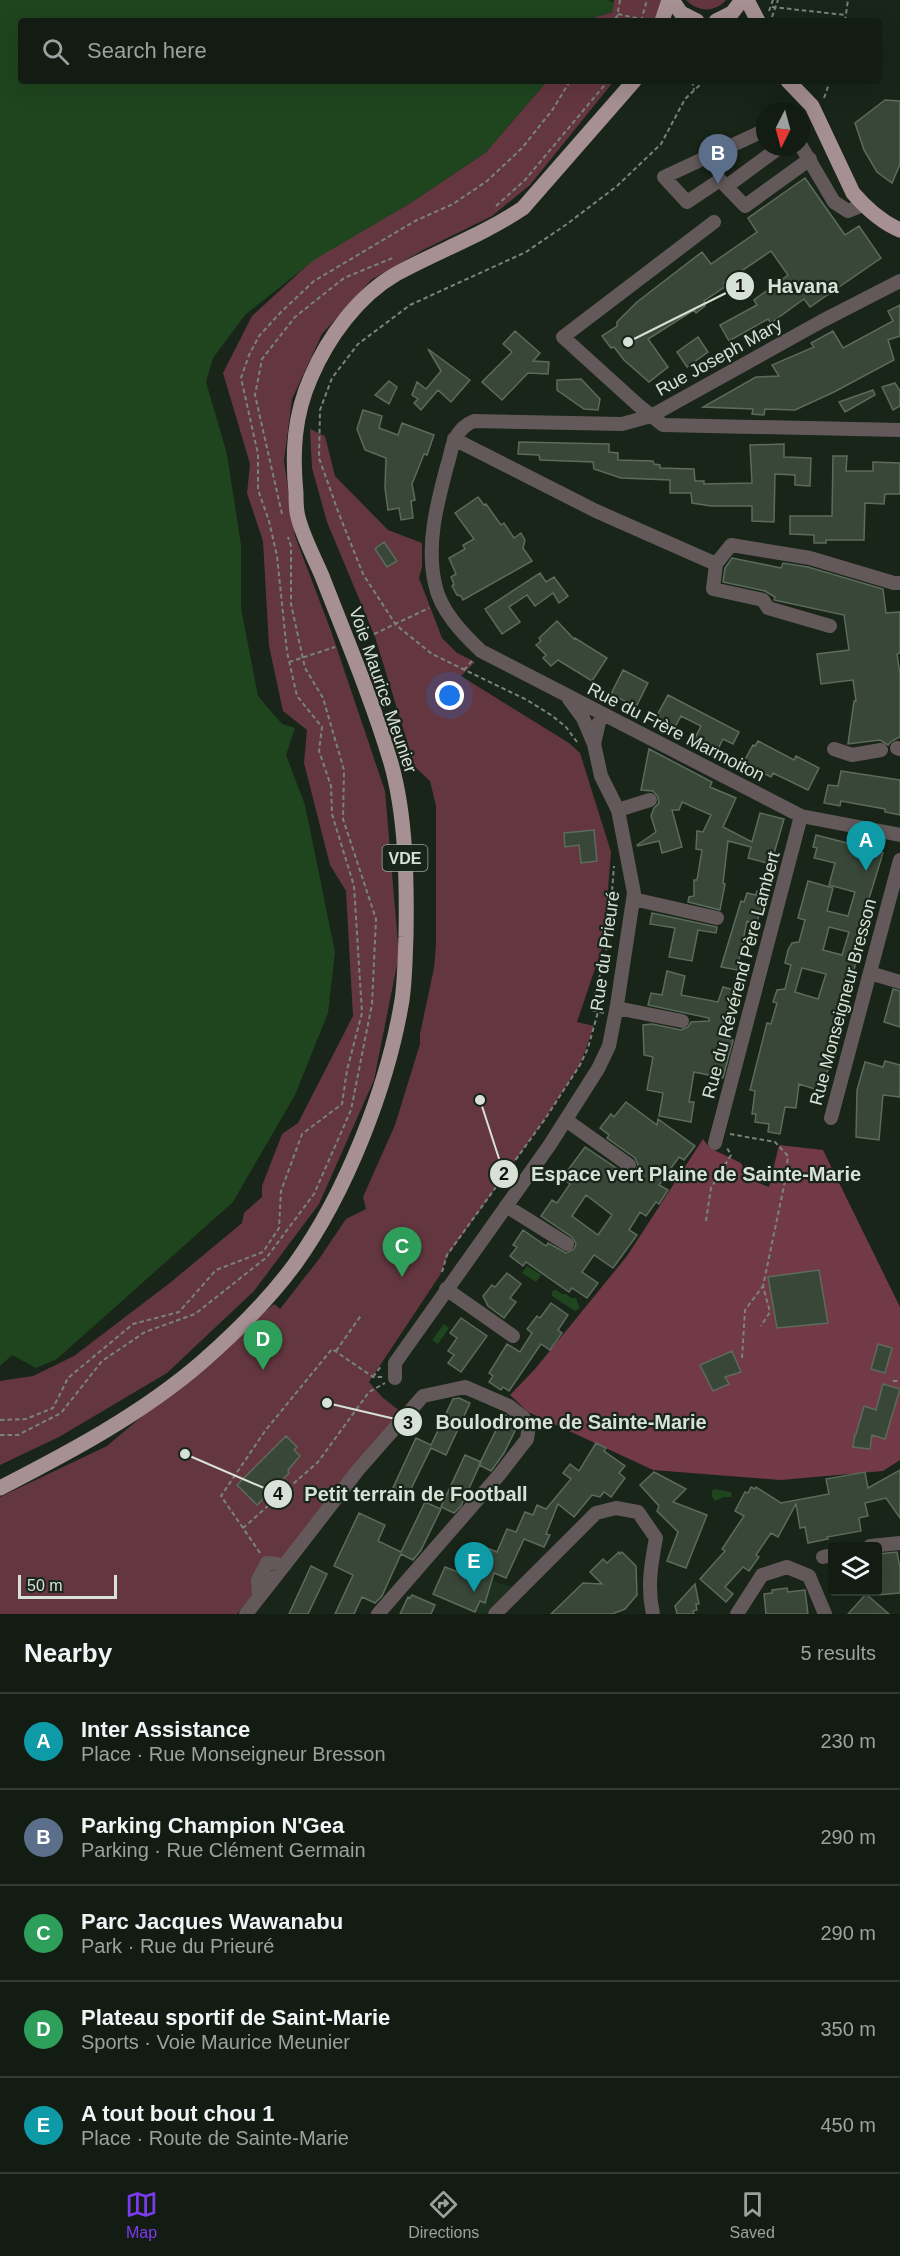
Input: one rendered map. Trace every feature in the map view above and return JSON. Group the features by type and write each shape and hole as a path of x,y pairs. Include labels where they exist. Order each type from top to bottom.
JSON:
{"main road":[{"path":"663,18 670,0 681,13 691,18"},
{"path":"725,18 732,14 742,0"},
{"path":"747,0 756,18"},
{"name":"Voie Maurice Meunier","path":"592,129 621,84"},
{"name":"Voie Maurice Meunier","path":"0,1488 127,1417 200,1363 240,1324 293,1266 333,1200 364,1134 387,1066 403,998 406,903 404,836 392,766 298,517 293,441 301,404 310,377 324,351 358,305 393,276 503,221 523,208 631,84"},
{"path":"791,84 812,106 853,193 878,217 900,230"}],"street":[{"path":"756,134 664,177 687,202 766,156"},
{"path":"808,156 834,202 848,212 863,205"},
{"path":"704,158 745,206 810,159"},
{"path":"714,222 563,337 663,425 900,430"},
{"name":"Rue Joseph Mary","path":"454,439 467,424 474,421 622,424 651,416 900,280"},
{"path":"454,439 596,511 716,564"},
{"name":"Rue du Frère Marmoiton","path":"454,439 434,525 435,585 453,622 481,651 801,816 900,835"},
{"path":"830,626 768,608 763,600 713,589 716,564 731,545 810,558 900,583"},
{"name":"Rue du Prieuré","path":"395,1378 395,1363 566,1120 598,1069 609,1046 634,893 618,810 601,776 594,744 583,718 566,695"},
{"path":"594,744 598,722 604,716"},
{"path":"834,749 852,755 880,750"},
{"path":"618,810 650,800"},
{"name":"Rue du Révérend Père Lambert","path":"717,1138 801,816"},
{"name":"Rue Monseigneur Bresson","path":"831,1118 900,860"},
{"path":"633,899 717,918"},
{"path":"870,973 900,982"},
{"path":"616,1012 682,1021"},
{"path":"566,1120 629,1166"},
{"path":"506,1206 567,1244"},
{"path":"446,1289 513,1336"},
{"path":"246,1614 358,1470 423,1396 465,1387 509,1406 523,1417 529,1426 527,1439 499,1476 378,1614"},
{"path":"495,1614 596,1514 616,1508 638,1512 656,1538 649,1582 653,1614"},
{"path":"882,1545 900,1543"},
{"path":"259,1595 258,1580 267,1563 283,1567"},
{"path":"737,1614 762,1575 787,1567 809,1576 825,1614"}],"path":[{"path":"615,18 618,14 620,0"},
{"path":"642,18 647,0"},
{"path":"770,18 778,0"},
{"path":"846,18 848,0"},
{"path":"772,7 846,15"},
{"path":"618,14 634,18"},
{"path":"0,1420 26,1419 53,1407 68,1378 133,1324 179,1312 216,1270 263,1252 279,1228 281,1191 302,1134 342,1104 347,1070 362,1014 354,886 332,814 331,786 319,751 322,727 297,696 289,662 277,556 269,521 258,490 258,454 241,378 249,355 260,336 280,313 314,281 415,221 453,204 487,181 522,148 553,109 568,84"},
{"path":"495,207 525,180 605,84"},
{"path":"693,84 694,90"},
{"path":"581,750 566,727 551,715 522,698 432,654 396,624 363,574 319,458 320,410 332,378 358,344 410,305 526,252 567,224 617,186 661,144 685,99 701,84"},
{"path":"823,101 829,84"},
{"path":"285,524 255,395 262,359 295,317 344,278 398,256"},
{"path":"0,1435 18,1435 61,1413 102,1361 145,1332 195,1314 267,1257 314,1194 351,1110 372,1004 376,919 343,819 344,770 323,698 305,668 291,604 291,546 288,535"},
{"path":"374,634 442,601"},
{"path":"289,662 336,646"},
{"path":"614,861 608,943 591,1010 616,1012"},
{"path":"440,1275 447,1255 545,1119 580,1065 588,1048 598,1012"},
{"path":"706,1221 711,1188 731,1155 717,1138"},
{"path":"717,1138 775,1142 788,1156 764,1286 770,1312 761,1326"},
{"path":"742,1358 745,1310 764,1286"},
{"path":"336,1351 362,1314"},
{"path":"267,1563 221,1496 265,1431 332,1348 373,1377 395,1378"},
{"path":"373,1377 383,1364"},
{"path":"243,1528 318,1462 369,1392 395,1378"},
{"path":"893,1382 900,1381"}],"shaded area":[{"path":"0,0 608,0 614,3 612,12 592,18 18,18 18,84 544,84 486,152 412,202 314,260 245,315 213,358 206,382 227,454 241,545 241,608 258,696 282,724 295,728 286,755 305,805 335,952 328,1013 295,1095 233,1202 57,1359 36,1368 12,1355 0,1366"},
{"path":"614,0 662,0 658,18 592,18 612,12"},
{"path":"686,0 726,0 711,9 701,9"},
{"path":"544,84 612,84 530,185 492,216 423,250 371,280 322,334 292,399 284,461 295,536 331,631 385,791 399,955 374,1080 319,1204 254,1291 167,1373 59,1437 0,1465 0,1381 33,1376 74,1356 171,1282 242,1223 244,1213 262,1197 262,1186 282,1134 298,1123 353,1016 346,891 330,865 304,763 307,730 283,711 269,646 263,541 247,493 250,464 223,373 252,316 314,259 412,202 486,152"},
{"path":"310,429 325,436 335,476 388,530 422,543 422,567 419,578 442,638 457,653 475,662 461,676 569,743 580,753 611,852 604,942 577,1022 594,1026 580,1065 545,1119 448,1255 440,1275 369,1382 382,1397 401,1412 282,1561 267,1556 256,1571 254,1594 237,1614 0,1614 0,1497 107,1446 274,1304 280,1309 319,1259 346,1219 366,1209 363,1197 395,1125 420,1044 436,945 436,806 430,781 415,767 375,637 327,522 312,468"},
{"path":"703,1139 710,1148 741,1163 749,1179 769,1187 779,1145 823,1150 900,1307 900,1460 883,1471 781,1480 653,1470 528,1412 510,1395 535,1369 627,1256"},
{"path":"527,1266 541,1275 536,1282 522,1273"},
{"path":"556,1290 571,1298 576,1298 580,1308 575,1311 552,1296 552,1291"},
{"path":"444,1324 449,1328 438,1344 432,1340"},
{"path":"715,1489 731,1492 732,1497 724,1497 715,1501 712,1491"},
{"path":"465,1571 511,1587 486,1614 478,1614 451,1603"}],"building":[{"path":"885,100 900,101 900,164 892,183 877,172 864,150 855,123"},
{"path":"805,178 845,235 859,226 881,258 810,307 804,299 771,323 768,319 729,341 720,325 757,305 754,300 788,275 771,251 724,283 726,286 704,301 705,306 696,313 694,310 648,339 668,367 649,382 624,360 614,347 611,348 602,336 617,326 617,322 637,302 702,252 711,264 757,232 748,218"},
{"path":"900,305 900,336 888,340 894,360 834,392 795,410 765,409 764,415 752,414 753,409 703,407 756,377 779,376 772,365 814,347 811,343 833,331 843,348 893,321 888,311"},
{"path":"515,331 540,353 533,361 549,362 548,374 528,373 502,400 482,382 512,352 503,344"},
{"path":"698,337 708,352 687,367 677,352"},
{"path":"428,349 470,380 451,402 438,390 421,410 414,403 418,399 412,395 417,382 426,389 441,371"},
{"path":"581,379 600,399 598,410 584,409 557,390 557,380"},
{"path":"389,381 397,387 389,404 375,395"},
{"path":"895,383 900,391 900,406 893,410 882,387"},
{"path":"873,390 875,395 845,412 839,402"},
{"path":"363,410 382,416 379,428 398,435 402,423 434,435 427,455 424,454 412,484 415,500 411,501 413,518 401,520 399,508 388,510 385,488 386,458 365,450 357,429"},
{"path":"519,442 609,444 609,452 618,453 618,460 653,461 654,464 660,465 660,468 694,469 695,481 704,481 704,484 752,483 750,445 784,444 784,457 811,458 810,486 795,485 795,475 775,474 774,522 752,521 752,506 711,506 692,503 691,493 670,493 670,480 621,478 594,469 593,462 540,460 539,455 518,454"},
{"path":"833,456 847,456 846,471 873,471 873,462 900,463 900,494 885,494 884,504 865,503 864,540 826,540 826,543 814,543 814,535 790,534 790,516 832,516"},
{"path":"478,497 501,525 504,523 514,538 521,533 525,540 523,548 532,561 463,600 452,586 454,584 451,577 456,574 449,558 465,549 463,545 474,539 455,513"},
{"path":"384,542 397,561 387,567 375,549"},
{"path":"732,558 781,568 783,563 808,567 883,589 886,613 900,612 900,653 897,654 900,674 900,737 888,745 880,740 848,744 854,701 856,701 853,680 821,684 817,654 849,650 844,615 774,600 775,597 765,591 723,582 725,568"},
{"path":"540,573 546,582 554,577 568,596 559,603 553,593 535,606 527,595 509,607 520,622 502,634 485,609"},
{"path":"557,621 574,639 607,658 592,681 558,660 551,666 543,658 546,655 536,645 541,641 539,638"},
{"path":"623,670 648,683 636,707 611,694"},
{"path":"668,695 739,732 733,744 723,739 718,749 695,738 701,726 681,716 674,729 655,719"},
{"path":"758,741 794,760 796,756 819,768 808,790 773,773 771,777 743,763 753,745 755,746"},
{"path":"649,749 712,782 710,787 736,798 723,827 752,842 760,813 784,819 771,864 748,858 751,847 728,841 723,883 725,884 720,910 688,902 689,897 694,896 694,880 697,880 702,850 696,849 697,831 703,832 711,815 682,802 679,810 672,810 682,847 662,853 659,841 637,845 656,832 651,816 659,803 658,797 653,791 641,790"},
{"path":"841,771 900,780 900,815 885,812 885,809 841,801 840,806 824,803 828,785 838,786"},
{"path":"594,830 597,861 581,863 579,845 565,847 564,833"},
{"path":"816,835 855,845 856,843 883,853 867,905 872,906 843,1009 845,1009 841,1025 839,1024 828,1059 831,1060 821,1091 799,1084 796,1108 785,1107 780,1134 768,1132 769,1124 755,1122 756,1114 752,1114 755,1091 750,1090 767,1023 771,1024 777,1003 773,1002 777,990 785,989 791,965 785,963 788,950 792,943 799,942 805,920 798,918 808,881 833,888 827,911 848,916 855,892 829,885 835,863 814,858 817,848 813,847","holes":["829,927 849,932 842,955 823,950","802,968 826,974 818,999 795,992"]},
{"path":"757,891 767,894 756,924 747,921 737,970 721,967 741,901 744,902 747,893 756,895"},
{"path":"652,913 717,927 716,933 698,930 692,961 669,957 675,928 650,924"},
{"path":"667,971 685,976 681,995 718,1002 723,987 741,992 727,1039 733,1040 723,1078 694,1072 689,1102 694,1102 691,1122 659,1116 663,1093 647,1090 653,1057 644,1055 643,1025 652,1024 681,1030 688,1027 691,1022 709,1021 709,1018 648,1005 651,993 662,995"},
{"path":"893,989 900,991 900,1027 884,1022"},
{"path":"885,1061 900,1065 900,1097 883,1095 879,1140 856,1137 857,1090 865,1062 883,1067"},
{"path":"626,1102 657,1125 658,1119 695,1146 684,1160 679,1157 659,1185 668,1190 659,1204 656,1202 646,1216 640,1212 629,1230 637,1235 613,1268 594,1255 582,1272 598,1283 587,1298 572,1288 569,1292 526,1262 523,1266 510,1256 517,1247 513,1245 523,1230 546,1246 548,1243 566,1253 574,1249 576,1244 572,1237 541,1216 552,1200 557,1203 570,1184 562,1178 585,1147 624,1173 629,1174 636,1171 638,1165 635,1158 607,1138 609,1135 600,1128 611,1114 614,1117","holes":["586,1195 612,1215 598,1235 572,1216"]},
{"path":"819,1270 828,1323 777,1328 768,1277"},
{"path":"507,1273 521,1284 510,1298 516,1302 504,1318 488,1306 483,1296 492,1285 495,1287"},
{"path":"551,1303 568,1315 558,1330 562,1333 550,1350 541,1344 509,1391 503,1387 501,1390 489,1382 493,1376 489,1373 507,1344 520,1352 532,1333 527,1329 537,1316 540,1318"},
{"path":"461,1318 487,1336 461,1372 448,1363 454,1355 448,1351 457,1338 450,1333"},
{"path":"878,1344 892,1348 885,1373 871,1369"},
{"path":"732,1351 741,1372 725,1377 729,1384 713,1391 700,1365"},
{"path":"883,1384 900,1389 885,1439 872,1435 870,1449 853,1447 864,1406 876,1410"},
{"path":"459,1398 470,1403 446,1455 431,1448 407,1497 392,1490 416,1438 431,1445 453,1399"},
{"path":"504,1414 518,1425 504,1453 491,1471 479,1465"},
{"path":"286,1436 297,1447 294,1450 300,1456 288,1470 289,1473 257,1505 237,1485"},
{"path":"596,1443 606,1448 604,1451 625,1466 619,1473 625,1478 611,1497 604,1492 600,1497 592,1495 574,1517 558,1504 546,1534 550,1535 544,1547 524,1539 506,1578 494,1573 485,1603 480,1601 475,1612 433,1594 445,1567 474,1578 487,1548 497,1552 507,1529 516,1532 525,1512 533,1515 537,1505 546,1509 571,1479 563,1473 570,1464 579,1471"},
{"path":"465,1455 481,1462 461,1506 454,1513 441,1507"},
{"path":"900,1470 900,1518 886,1498 865,1503 868,1516 859,1518 861,1531 808,1543 805,1527 800,1528 796,1504 778,1537 771,1533 756,1555 759,1557 749,1571 743,1567 725,1587 733,1594 726,1602 700,1579 725,1551 722,1549 744,1516 735,1511 745,1492 748,1493 751,1487 755,1489 756,1487 781,1503 829,1494 826,1479 865,1472 868,1488"},
{"path":"654,1472 686,1489 673,1502 707,1515 686,1568 667,1561 678,1532 657,1511 659,1506 640,1485"},
{"path":"425,1502 441,1509 421,1550 413,1560 401,1554 382,1596 375,1603 362,1597 354,1614 335,1614 353,1575 334,1566 359,1513 385,1525 378,1541 401,1552"},
{"path":"619,1552 620,1554 622,1552 636,1566 637,1595 625,1609 612,1614 551,1614 583,1583 602,1584 590,1572 603,1559 607,1563"},
{"path":"897,1552 900,1568 900,1593 882,1595 882,1554"},
{"path":"311,1566 327,1574 308,1614 289,1614"},
{"path":"695,1584 699,1604 696,1604 697,1610 693,1611 694,1614 677,1614 675,1606"},
{"path":"787,1588 788,1592 805,1590 808,1614 766,1614 764,1594 772,1593 772,1590"},
{"path":"412,1595 435,1605 431,1614 400,1614 408,1597"},
{"path":"864,1596 868,1596 889,1614 848,1614"}],"place":[{"name":"Parking Champion N'Gea","path":"718,184"},
{"name":"Havana","path":"628,342"},
{"name":"Inter Assistance","path":"866,871"},
{"name":"Espace vert Plaine de Sainte-Marie","path":"480,1100"},
{"name":"Parc Jacques Wawanabu","path":"402,1277"},
{"name":"Plateau sportif de Saint-Marie","path":"263,1370"},
{"name":"Boulodrome de Sainte-Marie","path":"327,1403"},
{"name":"Petit terrain de Football","path":"185,1454"},
{"name":"A tout bout chou 1","path":"474,1592"}]}
